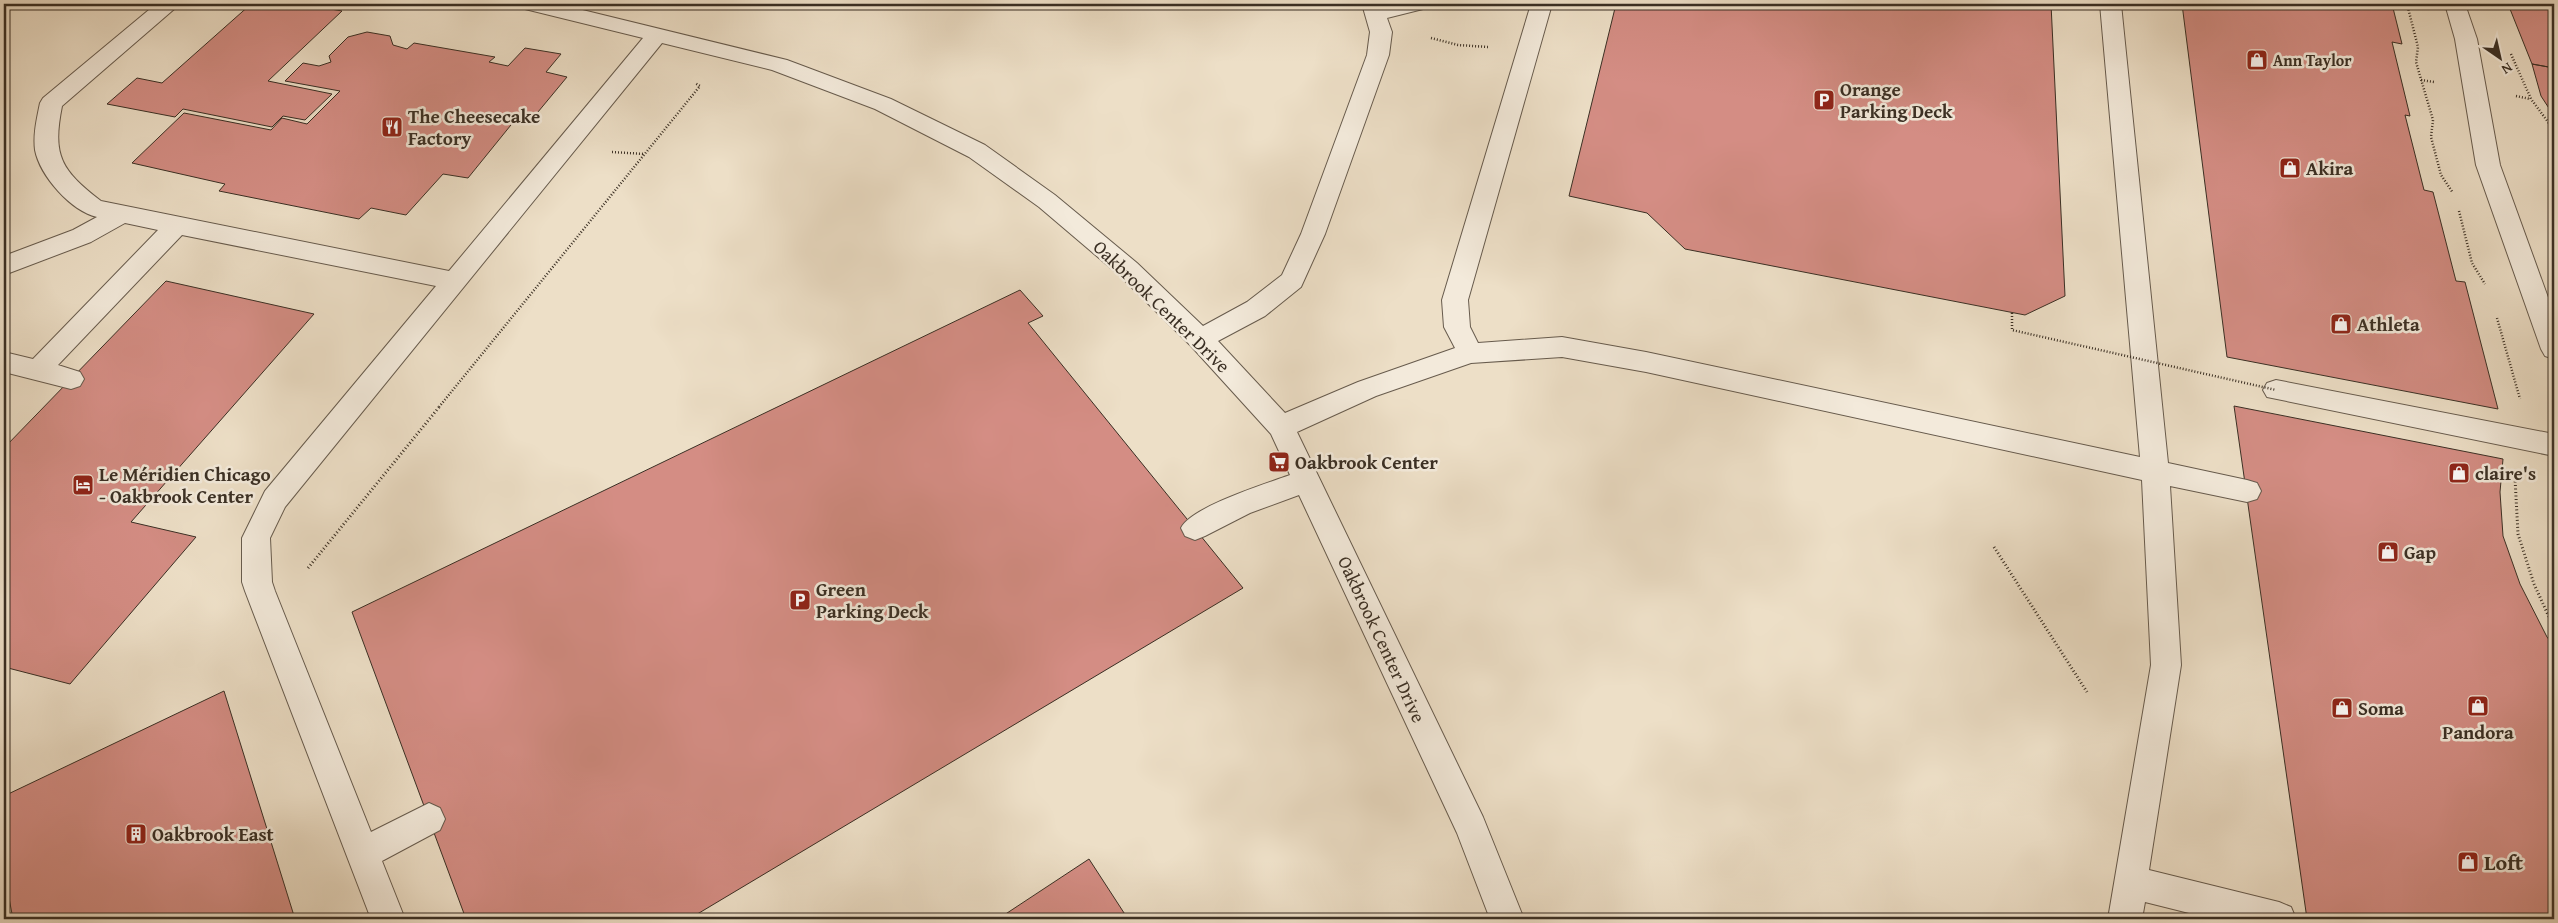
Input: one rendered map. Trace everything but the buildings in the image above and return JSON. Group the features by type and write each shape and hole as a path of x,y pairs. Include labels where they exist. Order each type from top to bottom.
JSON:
{"street":[{"path":"168,4 51,104 46,128 48,155 73,192 94,208 454,281"},
{"name":"Oakbrook Center Drive","path":"532,4 779,65 882,104 977,151 1066,216 1128,269 1200,338 1281,427 1471,828 1507,919"},
{"path":"1200,338 1256,309 1292,281 1313,234 1378,55 1381,32 1374,9 1416,4"},
{"path":"1470,354 1457,327 1455,300 1542,4"},
{"path":"2111,4 2154,472 2166,665 2124,919"},
{"path":"2455,4 2466,39 2488,165 2554,349"},
{"path":"388,919 260,591 256,538 275,499 658,34"},
{"path":"4,266 82,236 121,214"},
{"path":"38,370 177,225"},
{"path":"1281,427 1367,389 1470,354 1562,347 1656,364 2247,491"},
{"path":"4,362 71,379"},
{"path":"2276,390 2544,444"},
{"path":"1195,528 1240,505 1307,480"},
{"path":"362,854 429,819"},
{"path":"2130,882 2279,919"}],"path":[{"path":"2407,4 2418,47 2416,62 2433,120 2431,136 2434,150 2441,175 2454,195"},
{"path":"1431,38 1458,45 1492,47"},
{"path":"2510,50 2531,99 2554,130"},
{"path":"308,568 700,86 691,80"},
{"path":"2457,204 2472,263 2488,289"},
{"path":"2012,313 2012,330 2276,390"},
{"path":"2496,318 2544,444 2514,461 2518,534 2534,584 2554,628"},
{"path":"1994,547 2087,692"}],"place":[{"name":"Ann Taylor","path":"2257,60"},
{"name":"Orange Parking Deck","path":"1824,100"},
{"name":"The Cheesecake Factory","path":"392,127"},
{"name":"Akira","path":"2290,168"},
{"name":"Athleta","path":"2341,324"},
{"name":"Oakbrook Center","path":"1279,462"},
{"name":"claire's","path":"2459,473"},
{"name":"Le Méridien Chicago - Oakbrook Center","path":"83,485"},
{"name":"Gap","path":"2388,552"},
{"name":"Green Parking Deck","path":"800,600"},
{"name":"Pandora","path":"2478,706"},
{"name":"Soma","path":"2342,708"},
{"name":"Oakbrook East","path":"136,834"},
{"name":"Loft","path":"2468,862"}]}
